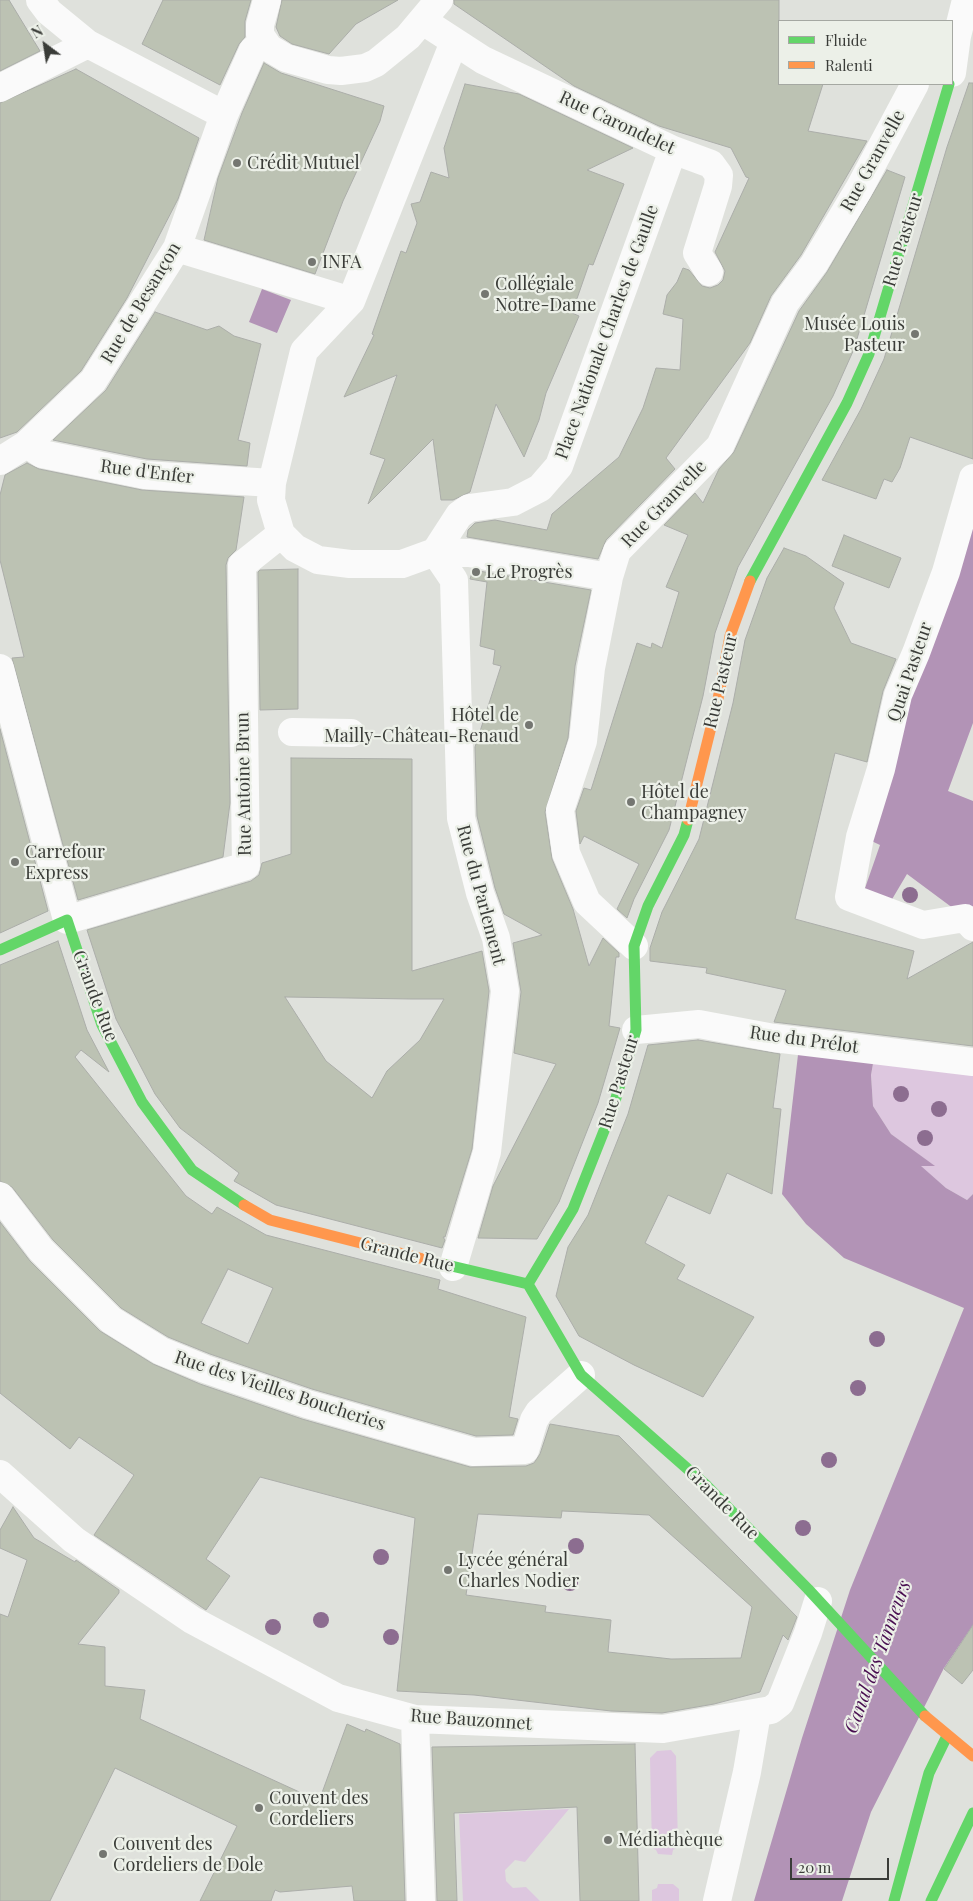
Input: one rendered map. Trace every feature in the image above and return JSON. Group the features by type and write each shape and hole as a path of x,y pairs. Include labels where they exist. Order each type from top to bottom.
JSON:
{"street":[{"path":"40,0 49,12 88,44 224,115"},
{"path":"267,0 260,25 260,35 264,42 276,53 328,70 365,68 376,63 392,51 431,11"},
{"path":"953,55 954,37 966,0"},
{"name":"Rue Carondelet","path":"431,11 454,42 483,60 673,150 711,164 718,174 718,186 697,253 708,272"},
{"name":"Rue de Besançon","path":"0,461 27,444 93,381 177,248 224,115 253,50 264,42"},
{"path":"454,42 351,301 304,351 272,483 271,500 281,534 294,548 318,560 350,564 402,564 435,552 469,553 609,577"},
{"path":"0,88 88,44"},
{"name":"Rue Granvelle","path":"634,946 586,902 566,853 560,810 582,741 591,668 609,577 618,551 720,446 785,303 824,247 859,189 914,85"},
{"name":"Rue Pasteur","path":"528,1284 573,1209 613,1108 636,1030 634,946 648,906 684,835 718,699 730,636 752,572 847,403 868,354 949,85"},
{"name":"Place Nationale Charles de Gaulle","path":"435,552 460,515 469,508 513,502 540,488 560,466 673,150"},
{"path":"177,248 351,301"},
{"name":"Rue d'Enfer","path":"27,444 42,454 145,474 272,483"},
{"name":"Quai Pasteur","path":"973,478 946,572 898,695 881,769 860,837 849,897 924,925 965,918 973,927"},
{"name":"Rue Antoine Brun","path":"67,920 246,866 242,566 281,534"},
{"name":"Rue du Parlement","path":"435,552 454,580 461,818 480,893 496,938 505,991 487,1152 453,1268"},
{"name":"Grande Rue","path":"0,668 67,920 102,1025 142,1102 192,1170 226,1194 270,1220 453,1268 528,1284 581,1375 707,1486 825,1608 928,1720 973,1756"},
{"path":"292,732 351,733"},
{"path":"0,950 67,920"},
{"name":"Rue du Prélot","path":"636,1030 699,1024 778,1038 973,1062"},
{"name":"Rue des Vieilles Boucheries","path":"0,1196 42,1250 111,1320 161,1351 205,1369 308,1404 474,1452 525,1450 538,1412 581,1375"},
{"name":"Rue Bauzonnet","path":"0,1474 74,1540 192,1620 338,1698 415,1719 663,1729 771,1710 780,1703 808,1633 825,1608"},
{"path":"718,1901 747,1772 757,1713"},
{"path":"415,1719 421,1901"},
{"path":"894,1901 929,1772 947,1736"},
{"path":"931,1901 973,1813"}],"shaded area":[{"path":"874,1058 973,1069 973,1194 967,1200 946,1188 920,1166 934,1166 891,1134 873,1106 871,1075"},
{"path":"671,1750 676,1756 678,1847 673,1850 672,1855 658,1854 652,1848 650,1758 657,1751"},
{"path":"569,1809 525,1862 515,1860 505,1870 506,1881 513,1888 526,1887 540,1901 463,1901 459,1814"},
{"path":"658,1884 673,1884 679,1889 679,1901 652,1901 652,1890 657,1888"}],"water":[{"path":"262,289 291,300 277,333 249,322"},
{"path":"973,503 973,723 948,791 973,801 973,923 907,874 891,901 864,891 880,845 865,838 903,707"},
{"name":"Canal des Tanneurs","path":"799,1046 874,1058 871,1075 873,1106 891,1134 935,1166 921,1166 946,1188 967,1200 973,1194 973,1625 944,1668 871,1812 842,1901 754,1901 802,1738 850,1590 964,1308 844,1258 806,1224 782,1194"}],"building":[{"path":"0,0 9,0 40,51 0,71"},
{"path":"163,0 251,0 245,21 245,37 239,44 220,85 142,44"},
{"path":"282,0 398,0 356,24 329,54 292,44 280,36 276,27"},
{"path":"454,0 779,0 778,85 823,85 808,131 867,141 801,255 771,296 750,343 666,458 675,469 606,540 598,559 467,537 468,530 475,523 495,520 547,530 552,514 619,457 643,408 656,368 680,370 683,319 663,314 667,295 677,282 683,268 689,270 702,286 710,288 718,285 723,280 725,271 715,252 749,178 746,177 731,148 659,126 574,86 454,4"},
{"path":"264,63 281,73 384,106 380,121 343,201 315,274 204,240 218,178 242,113"},
{"path":"76,69 199,138 178,199 127,298 81,371 17,432 0,438 0,103"},
{"path":"969,83 973,83 973,459 910,437 900,468 892,482 884,479 876,499 822,480 861,409 884,359 947,147"},
{"name":"Collégiale Notre-Dame","path":"465,84 519,94 633,148 587,170 624,184 593,265 589,264 572,313 579,316 546,393 539,420 524,457 496,404 470,492 453,500 441,500 433,439 368,504 385,459 370,454 397,375 344,397 374,335 372,334 401,251 406,253 417,223 411,204 420,202 431,172 449,178 444,148"},
{"path":"887,170 905,177 854,349 833,396 738,567 715,633 703,696 669,830 634,899 627,918 617,909 639,864 584,836 580,844 576,811 584,788 591,790 637,643 651,648 652,643 662,648 679,592 666,587 688,535 664,525 695,493 703,503 719,469 734,452 799,311 827,272"},
{"path":"155,312 207,330 219,326 234,336 261,344 238,440 250,443 247,466 147,459 53,440 106,390"},
{"path":"27,463 39,469 142,490 244,497 236,550 228,558 226,565 230,803 223,857 78,900 12,658 24,657 0,560 0,495 5,475"},
{"path":"844,535 901,558 889,588 832,566"},
{"path":"784,548 806,556 844,583 834,608 851,643 896,659 883,691 867,762 835,753 795,919 914,951 907,979 973,942 973,1046 774,1022 786,990 706,973 707,968 650,961 650,948 662,912 699,839 733,703 745,640 767,578"},
{"path":"298,569 298,709 260,710 258,572 260,570"},
{"path":"473,570 591,590 575,666 568,738 545,812 552,859 573,909 589,966 603,938 619,953 619,957 616,957 609,1026 620,1028 598,1103 559,1202 537,1239 478,1238 493,1186 556,1064 514,1053 521,992 513,943 542,935 504,914 495,888 477,816 475,747 501,666 493,664 495,650 480,646 487,582 470,579"},
{"path":"0,729 48,911 0,933"},
{"path":"291,758 412,759 412,971 482,951 489,991 472,1149 445,1237 443,1237 445,1240 442,1248 276,1205 234,1181 239,1173 180,1128 155,1094 116,1019 87,930 251,881 259,875 262,863 291,854","holes":["285,997 444,999 420,1040 387,1071 372,1098 326,1061"]},
{"path":"58,941 87,1030 109,1072 81,1050 75,1057 186,1196 212,1214 217,1207 266,1235 440,1280 438,1289 526,1317 509,1417 518,1419 513,1435 476,1436 312,1389 210,1354 168,1337 121,1308 53,1240 12,1187 0,1181 0,965","holes":["228,1269 273,1288 248,1344 201,1323"]},
{"path":"698,1040 780,1054 773,1108 781,1109 772,1194 727,1173 710,1214 668,1195 645,1243 685,1265 677,1279 754,1317 703,1397 634,1365 579,1336 556,1296 568,1247 588,1215 628,1114 648,1045"},
{"path":"0,1222 30,1261 100,1331 153,1364 200,1384 302,1419 470,1467 526,1466 534,1463 540,1454 550,1424 619,1436 797,1617 788,1640 783,1635 760,1692 714,1704 662,1713 611,1711 474,1695 397,1691 415,1518 260,1477 206,1559 230,1576 206,1610 94,1535 134,1475 79,1437 70,1449 0,1393","holes":["562,1511 649,1515 752,1607 741,1658 671,1659 608,1652 611,1620 545,1612 546,1606 466,1595 478,1514 561,1518"]},
{"path":"13,1507 34,1538 75,1562 76,1560 119,1590 119,1593 78,1644 105,1647 105,1686 145,1690 140,1719 319,1801 347,1724 365,1732 366,1729 400,1744 405,1901 354,1901 352,1886 280,1892 275,1890 271,1901 200,1901 237,1826 115,1768 50,1901 0,1901 0,1614 8,1617 27,1560 0,1548 0,1530"},
{"path":"973,1625 973,1670 962,1684 944,1669"},
{"name":"Médiathèque","path":"635,1744 639,1901 580,1901 577,1807 454,1813 457,1901 437,1901 432,1747"}],"traffic: fast":[{"path":"750,581 847,403 869,354 949,85"},
{"path":"528,1284 573,1209 613,1108 636,1030 634,946 648,906 684,835 688,820"},
{"path":"0,950 67,920 102,1025 142,1102 192,1170 244,1205"},
{"path":"443,1264 528,1284 581,1375 707,1486 808,1589 925,1716"},
{"path":"894,1901 929,1773 947,1736"},
{"path":"931,1901 973,1813"}],"traffic: slow":[{"path":"688,820 718,699 730,636 750,581"},
{"path":"244,1205 270,1220 443,1264"},
{"path":"925,1716 973,1756"}],"place":[{"name":"Crédit Mutuel","path":"237,163"},
{"name":"INFA","path":"312,262"},
{"name":"Collégiale Notre-Dame","path":"485,294"},
{"name":"Musée Louis Pasteur","path":"915,334"},
{"name":"Le Progrès","path":"476,572"},
{"name":"Hôtel de Mailly-Château-Renaud","path":"529,725"},
{"name":"Hôtel de Champagney","path":"631,802"},
{"name":"Carrefour Express","path":"15,862"},
{"name":"Lycée général Charles Nodier","path":"448,1570"},
{"name":"Couvent des Cordeliers","path":"259,1808"},
{"name":"Médiathèque","path":"608,1840"},
{"name":"Couvent des Cordeliers de Dole","path":"103,1854"}]}
